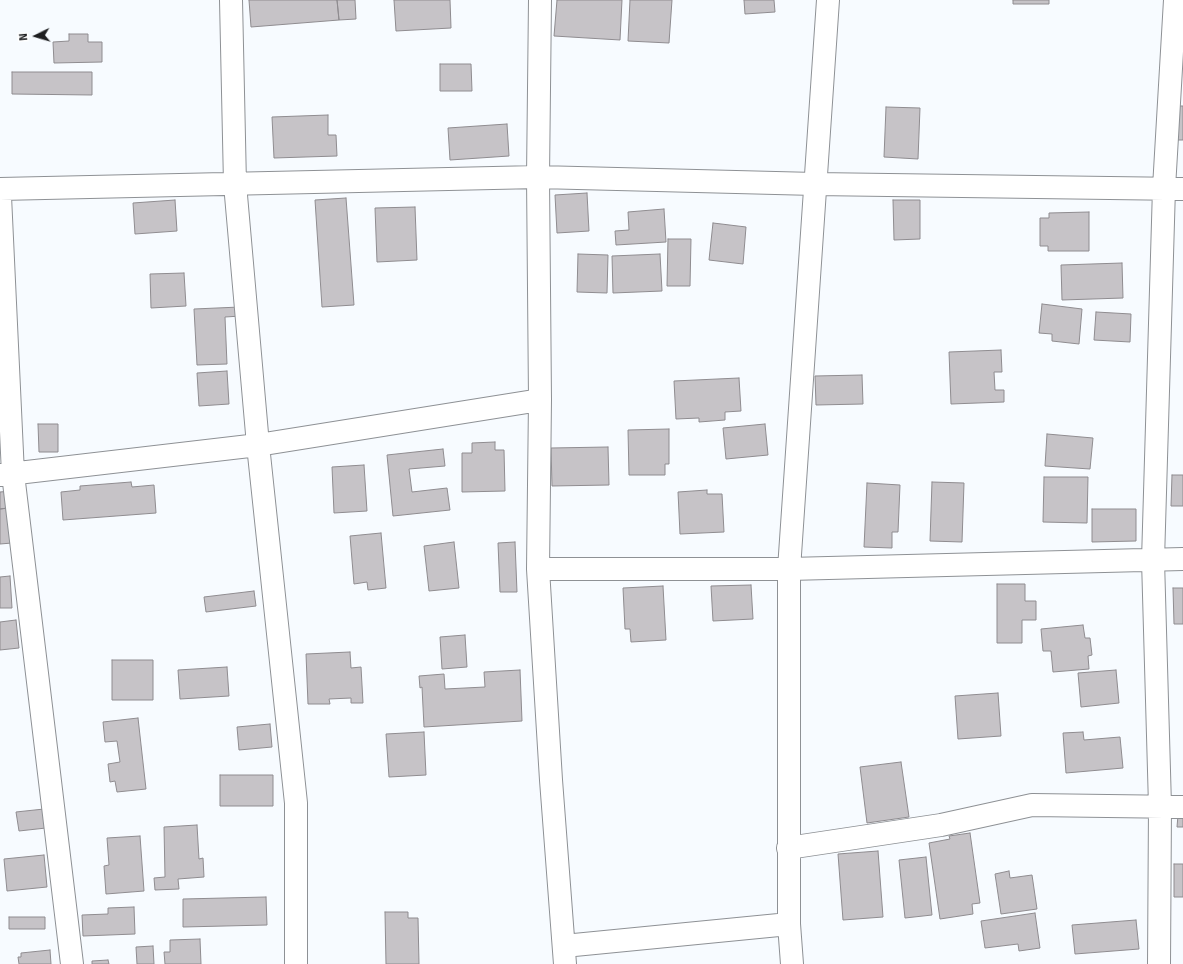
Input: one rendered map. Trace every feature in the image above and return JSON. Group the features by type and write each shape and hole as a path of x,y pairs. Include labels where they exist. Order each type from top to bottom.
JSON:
{"street":[{"path":"231,0 235,184 258,445 296,803 296,964"},
{"path":"540,0 538,177 540,400 538,569 551,780 564,955 788,924"},
{"path":"792,964 788,924 789,569 828,0"},
{"path":"1159,964 1160,806 1153,560 1173,188 1175,0"},
{"path":"0,189 538,177 815,184 1173,188"},
{"path":"0,196 6,475 72,964"},
{"path":"6,475 258,445 540,400"},
{"path":"538,569 789,569 1183,559"},
{"path":"788,848 941,825 1032,805 1183,807"}],"building":[{"path":"249,0 337,0 339,20 251,27"},
{"path":"337,0 355,0 356,19 339,20"},
{"path":"394,0 450,0 451,28 396,31"},
{"path":"557,0 622,0 620,40 554,36"},
{"path":"630,0 672,0 669,43 628,41"},
{"path":"744,0 774,0 775,12 745,14"},
{"path":"1013,0 1049,0 1049,4 1013,4"},
{"path":"69,34 88,34 88,42 102,42 102,62 54,63 53,42 69,41"},
{"path":"440,64 471,64 472,91 440,91"},
{"path":"12,72 92,72 92,95 12,94"},
{"path":"1169,106 1183,106 1183,140 1169,140"},
{"path":"886,107 920,108 918,159 884,157"},
{"path":"328,115 328,135 336,135 337,156 274,158 272,117"},
{"path":"507,124 509,156 450,160 448,128"},
{"path":"587,193 589,231 557,233 555,195"},
{"path":"346,198 354,305 322,307 315,200"},
{"path":"175,200 177,231 135,234 133,203"},
{"path":"893,200 920,200 920,239 894,240"},
{"path":"415,207 417,260 377,262 375,208"},
{"path":"664,209 666,242 616,245 615,231 629,230 628,212"},
{"path":"1089,212 1089,251 1048,251 1048,246 1040,246 1040,218 1049,218 1049,213"},
{"path":"713,223 746,227 743,264 709,260"},
{"path":"668,239 691,239 690,286 667,286"},
{"path":"578,254 608,255 607,293 577,292"},
{"path":"660,254 662,291 613,293 612,256"},
{"path":"1122,263 1123,298 1062,300 1061,265"},
{"path":"184,273 186,306 151,308 150,274"},
{"path":"1042,304 1082,309 1079,344 1052,341 1052,334 1039,333"},
{"path":"240,307 241,316 225,317 227,364 197,365 194,309"},
{"path":"1096,312 1131,314 1130,342 1094,340"},
{"path":"1001,350 1002,372 994,372 995,390 1004,390 1004,402 951,404 949,352"},
{"path":"227,371 229,404 199,406 197,373"},
{"path":"862,375 863,404 816,405 815,376"},
{"path":"739,378 741,411 725,412 725,420 699,422 699,418 676,419 674,381"},
{"path":"38,424 58,424 58,452 39,452"},
{"path":"765,424 768,455 726,459 723,428"},
{"path":"669,429 669,464 665,464 665,475 629,475 628,430"},
{"path":"1047,434 1093,438 1090,469 1045,466"},
{"path":"495,442 495,450 504,450 505,491 462,492 462,453 472,453 472,443"},
{"path":"608,447 609,485 552,486 551,448"},
{"path":"443,449 445,466 409,469 412,492 447,488 450,510 393,516 387,455"},
{"path":"364,465 367,511 334,513 332,467"},
{"path":"1172,475 1183,475 1183,506 1171,506"},
{"path":"1044,477 1088,477 1087,523 1043,522"},
{"path":"131,482 132,487 154,485 156,513 63,520 61,492 80,490 80,486"},
{"path":"932,482 964,483 962,542 930,541"},
{"path":"867,483 900,485 898,532 892,532 892,548 864,547"},
{"path":"707,490 707,494 722,494 724,532 680,534 678,492"},
{"path":"11,491 8,508 0,509 0,492"},
{"path":"8,508 12,543 0,544 0,509"},
{"path":"1092,509 1136,509 1136,541 1092,542"},
{"path":"381,533 386,588 368,590 367,582 354,584 350,536"},
{"path":"454,542 459,588 429,591 424,546"},
{"path":"515,542 517,592 500,592 498,543"},
{"path":"10,576 12,608 0,608 0,577"},
{"path":"997,584 1025,584 1025,601 1036,601 1036,620 1022,620 1022,643 997,643"},
{"path":"751,585 753,619 713,621 711,586"},
{"path":"663,586 666,640 631,642 630,629 625,629 623,588"},
{"path":"1173,588 1183,588 1183,624 1174,624"},
{"path":"254,591 256,606 206,612 204,597"},
{"path":"16,620 19,648 0,650 0,622"},
{"path":"1083,625 1085,638 1090,638 1092,655 1088,656 1089,669 1053,672 1051,651 1043,651 1041,629"},
{"path":"465,635 467,667 442,669 440,637"},
{"path":"350,652 351,668 361,667 363,703 351,703 351,698 329,699 330,704 308,704 306,654"},
{"path":"112,660 153,660 153,700 112,700"},
{"path":"227,667 229,696 180,699 178,670"},
{"path":"520,670 522,721 424,727 422,687 420,688 419,676 444,674 445,689 485,687 484,672"},
{"path":"1116,670 1119,703 1081,707 1078,673"},
{"path":"998,693 1001,736 958,739 955,696"},
{"path":"138,718 146,789 117,792 115,781 110,782 108,764 120,762 117,741 105,742 103,722"},
{"path":"270,724 272,747 239,750 237,727"},
{"path":"424,732 426,775 389,777 386,734"},
{"path":"1083,732 1084,740 1120,737 1123,768 1066,773 1063,733"},
{"path":"901,762 909,817 867,823 860,767"},
{"path":"220,775 273,775 273,806 220,806"},
{"path":"44,809 46,828 19,831 16,812"},
{"path":"1178,815 1183,815 1183,827 1177,827"},
{"path":"197,825 199,859 203,858 204,877 178,879 179,889 155,890 154,878 165,877 164,827"},
{"path":"970,833 980,903 972,904 973,914 940,919 929,843 950,839 949,836"},
{"path":"140,836 144,891 106,894 104,866 109,865 107,838"},
{"path":"878,851 883,917 843,920 838,854"},
{"path":"44,855 47,887 7,891 4,859"},
{"path":"926,857 932,915 905,918 899,860"},
{"path":"1174,864 1183,864 1183,897 1174,897"},
{"path":"1009,871 1010,878 1032,875 1037,909 1001,914 995,874"},
{"path":"266,897 267,925 183,927 183,899"},
{"path":"134,907 135,934 83,936 82,915 108,914 108,908"},
{"path":"385,912 408,912 408,918 418,918 419,964 386,964"},
{"path":"1035,913 1040,948 1019,951 1018,944 985,948 981,921"},
{"path":"9,917 45,917 45,929 9,929"},
{"path":"1136,920 1139,949 1075,954 1072,925"},
{"path":"200,939 201,964 165,964 164,952 170,952 170,940"},
{"path":"153,946 154,964 137,964 136,947"},
{"path":"50,950 51,964 19,964 18,957 21,957 21,953"},
{"path":"108,960 109,964 92,964 92,961"}]}
